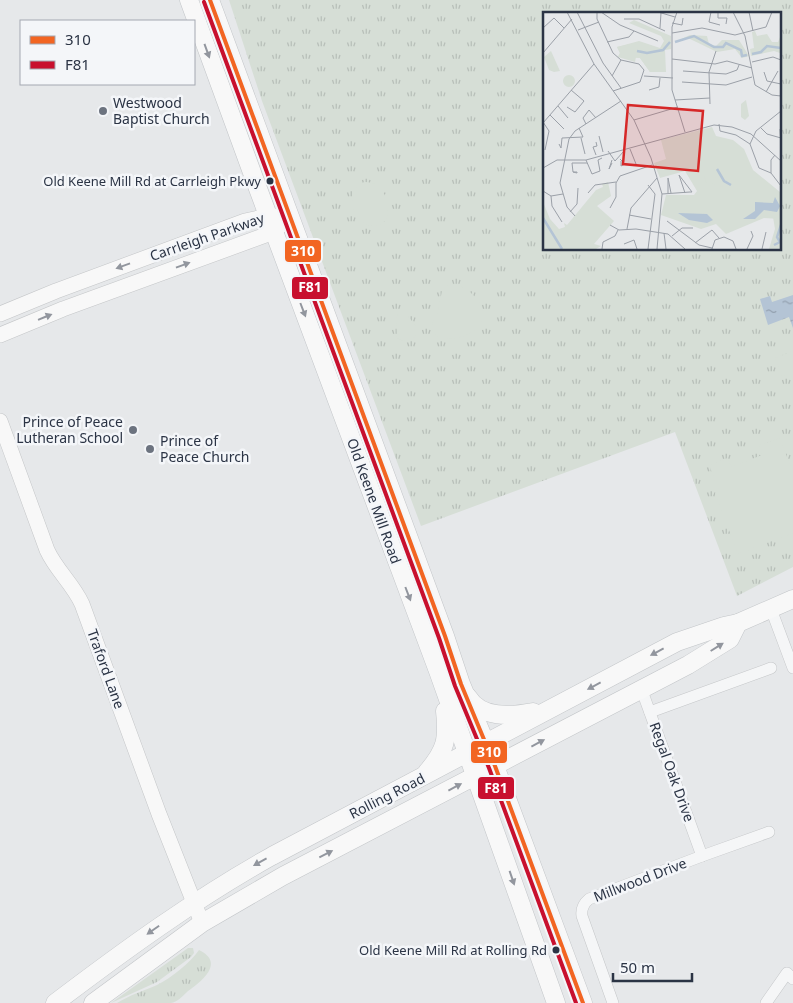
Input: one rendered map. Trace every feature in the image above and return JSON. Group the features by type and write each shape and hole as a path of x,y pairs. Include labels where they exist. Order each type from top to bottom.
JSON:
{"main road":[{"name":"Old Keene Mill Road","path":"189,0 442,683 556,1003"},
{"name":"Old Keene Mill Road","path":"210,0 445,636 461,684 495,766 583,1003"},
{"name":"Rolling Road","path":"55,1003 193,902 272,856 677,642 738,623 793,599"},
{"name":"Rolling Road","path":"93,1003 202,923 283,876 688,665 730,639 738,623"},
{"path":"422,778 438,758 445,744 447,726 442,683"},
{"path":"461,684 475,707 482,710 509,716 548,710"}],"street":[{"name":"Carrleigh Parkway","path":"0,335 289,216"},
{"name":"Carrleigh Parkway","path":"0,314 245,222 271,224"},
{"name":"Traford Lane","path":"0,422 47,550 82,604 202,923"},
{"path":"771,608 793,668"},
{"path":"650,712 771,668"},
{"name":"Regal Oak Drive","path":"641,688 702,856"},
{"name":"Millwood Drive","path":"613,1003 582,916 581,911 584,903 589,899 769,832"},
{"path":"766,1003 787,973 793,979"}],"green space":[{"path":"229,0 793,0 793,567 737,596 675,432 421,526 262,101"},
{"path":"364,182 376,185 381,189 387,200 388,213 386,220 377,225 369,225 362,221 356,214 353,205 352,196 356,188"},
{"path":"455,284 467,290 477,300 483,312 483,319 476,329 467,335 441,339 433,332 432,323 437,315 442,291 446,286"},
{"path":"399,313 407,315 416,326 416,335 412,340 403,341 397,338 396,317"},
{"path":"793,351 793,372 782,376 775,358"},
{"path":"780,438 793,473 793,533 738,554 715,493 719,491 709,465 728,458 731,467 762,455 759,445"},
{"path":"188,948 193,948 194,953 191,957 157,982 111,1003"},
{"path":"199,950 207,955 211,966 204,978 178,1000 171,1003 117,1003 168,978 185,965"}],"water":[{"path":"793,295 793,328 789,317 768,325 760,299 770,296 772,302"}],"transit line":[{"name":"310","path":"210,0 445,636 461,684 495,766 583,1003"},
{"name":"F81","path":"204,2 439,638 455,686 489,768 576,1003"}],"place":[{"name":"Westwood Baptist Church","path":"103,111"},
{"name":"Old Keene Mill Rd at Carrleigh Pkwy","path":"270,181"},
{"name":"Prince of Peace Lutheran School","path":"133,430"},
{"name":"Prince of Peace Church","path":"150,449"},
{"name":"Old Keene Mill Rd at Rolling Rd","path":"556,950"}]}
